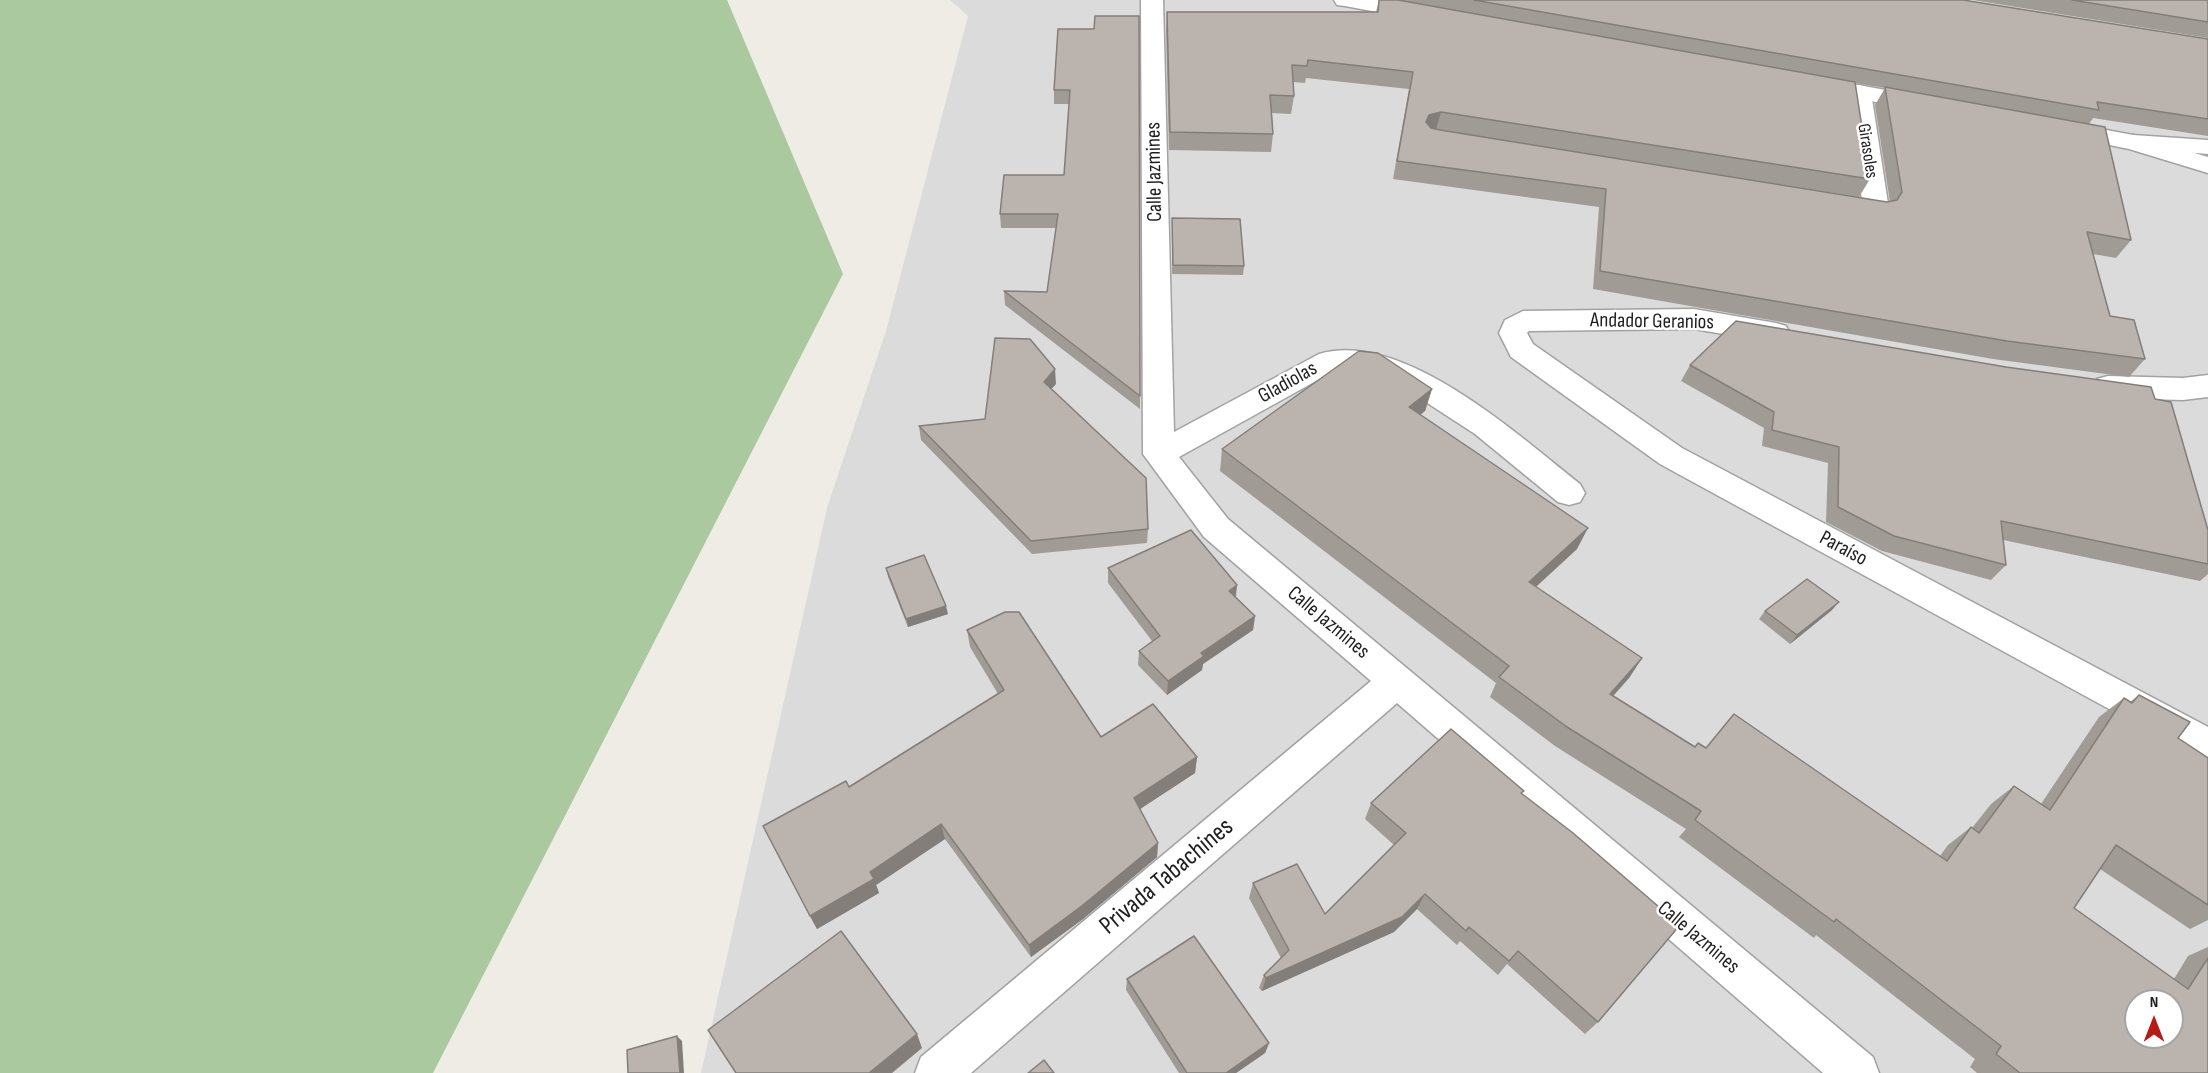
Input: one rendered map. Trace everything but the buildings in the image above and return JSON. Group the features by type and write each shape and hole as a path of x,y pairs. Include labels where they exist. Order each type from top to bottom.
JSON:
{"street":[{"name":"Calle Jazmines","path":"1152,0 1159,454 1216,528 1857,1073"},
{"path":"1346,0 1437,16"},
{"path":"1790,80 1950,109"},
{"name":"Girasoles","path":"1819,201 1876,210 1858,92"},
{"path":"2042,125 2133,142 2208,165"},
{"path":"2133,142 2208,147"},
{"name":"Andador Geranios","path":"1523,321 1694,318 1798,337"},
{"name":"Paraíso","path":"1523,321 1515,327 1513,333 1521,350 1671,456 2208,746"},
{"name":"Gladiolas","path":"1159,454 1329,361 1369,361 1402,373 1486,426 1569,493"},
{"path":"2082,384 2127,390 2208,386"},
{"name":"Privada Tabachines","path":"937,1073 1397,681"}],"shaded area":[{"path":"950,0 2208,0 2208,1073 701,1073 827,508 886,331 968,16"}],"green space":[{"path":"0,0 727,0 843,274 433,1073 0,1073"}]}
